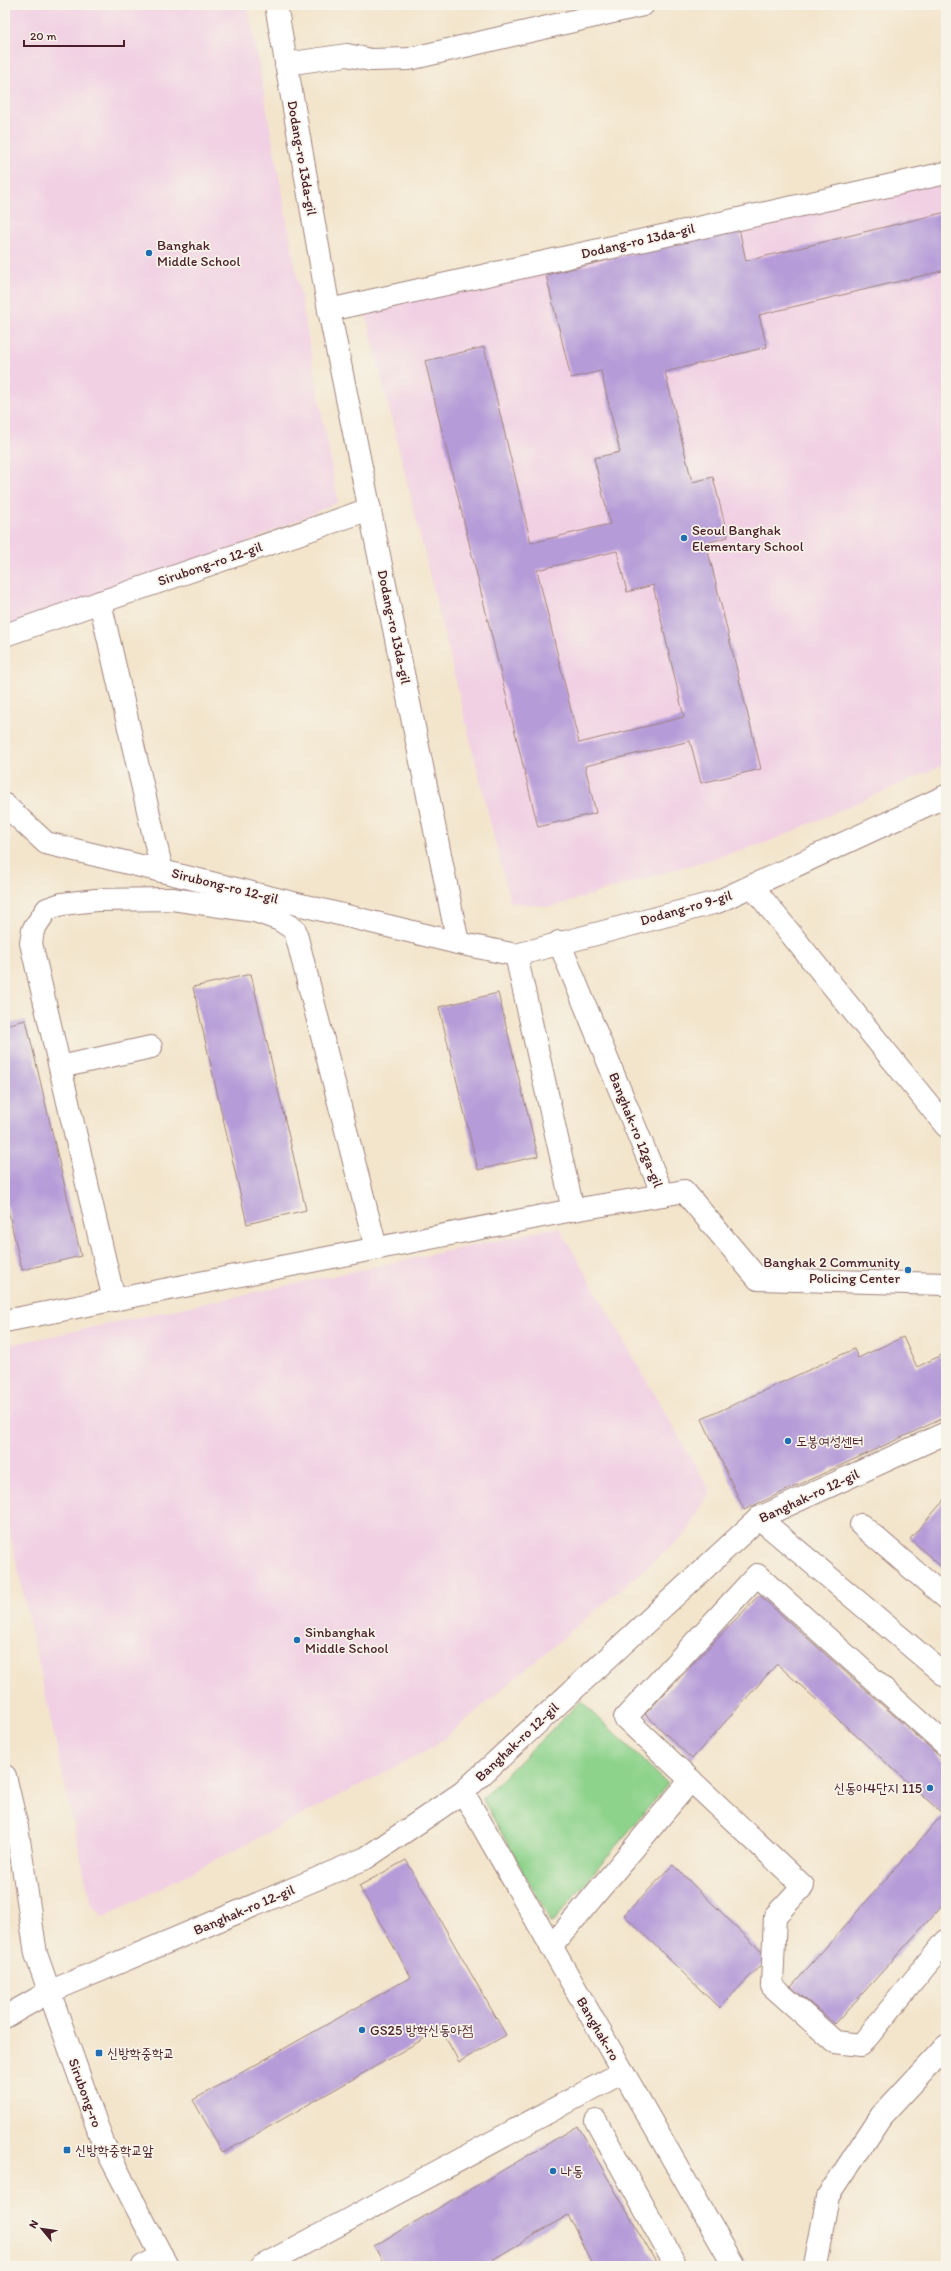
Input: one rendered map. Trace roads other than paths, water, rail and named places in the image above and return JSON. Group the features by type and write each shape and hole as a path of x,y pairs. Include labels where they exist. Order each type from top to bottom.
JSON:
{"street":[{"name":"Dodang-ro 13da-gil","path":"276,5 329,310 458,943"},
{"path":"286,64 347,54 370,60 409,59 643,5"},
{"name":"Dodang-ro 13da-gil","path":"329,310 946,173"},
{"name":"Sirubong-ro 12-gil","path":"5,635 370,508"},
{"path":"100,602 162,871"},
{"name":"Dodang-ro 9-gil","path":"458,943 516,955 559,942 717,902 946,796"},
{"name":"Sirubong-ro 12-gil","path":"5,805 46,843 458,943"},
{"path":"752,886 946,1126"},
{"path":"114,1300 31,943 33,930 47,909 62,904 96,900 172,899 255,911 280,920 295,930 376,1248"},
{"name":"Banghak-ro 12ga-gil","path":"559,942 663,1195 684,1191 758,1279 946,1284"},
{"path":"516,955 573,1210"},
{"path":"60,1067 151,1047"},
{"path":"5,1320 573,1210 663,1195"},
{"name":"Banghak-ro 12-gil","path":"49,1992 366,1858 463,1792 759,1518 946,1433"},
{"path":"759,1518 946,1676"},
{"path":"861,1524 946,1598"},
{"path":"946,1745 757,1575 625,1718 803,1886 775,1916 772,1986 835,2042 861,2045 946,1941"},
{"name":"Sirubong-ro","path":"5,1776 13,1859 36,1954 103,2143 164,2261 143,2266"},
{"path":"551,1946 691,1780"},
{"name":"Banghak-ro","path":"463,1792 734,2266"},
{"path":"5,2017 49,1992"},
{"path":"815,2266 828,2196 881,2116 946,2046"},
{"path":"262,2266 623,2072"},
{"path":"596,2121 676,2266"}],"place":[{"name":"Banghak Middle School","path":"149,253"},
{"name":"Seoul Banghak Elementary School","path":"684,538"},
{"name":"Banghak 2 Community Policing Center","path":"908,1270"},
{"name":"도봉여성센터","path":"788,1441"},
{"name":"Sinbanghak Middle School","path":"297,1640"},
{"name":"신동아4단지 115","path":"930,1788"},
{"name":"GS25 방학신동아점","path":"362,2030"},
{"name":"신방학중학교","path":"99,2053"},
{"name":"신방학중학교앞","path":"67,2150"},
{"name":"나동","path":"553,2171"}]}
